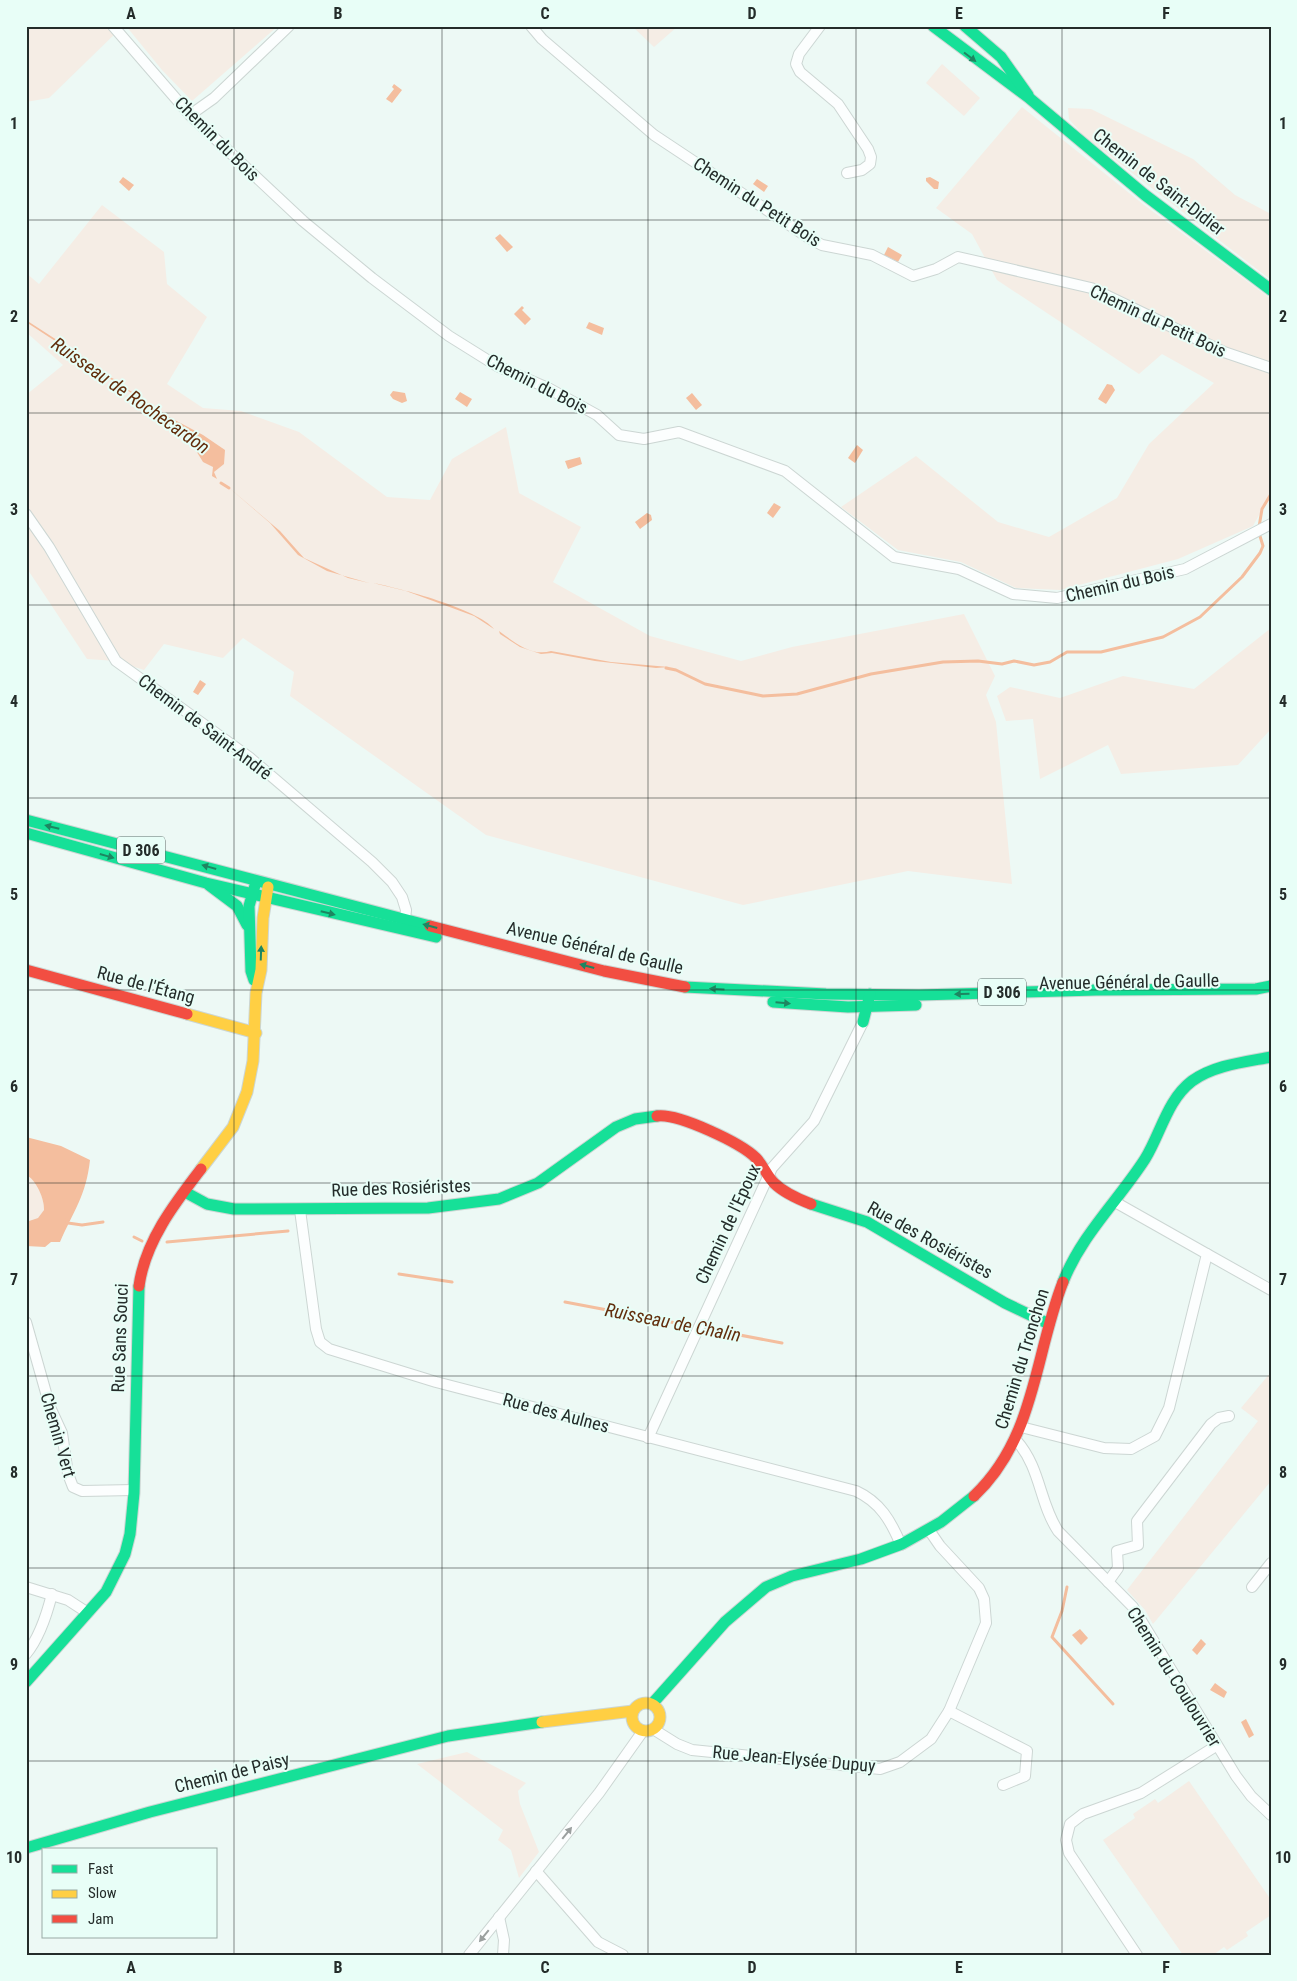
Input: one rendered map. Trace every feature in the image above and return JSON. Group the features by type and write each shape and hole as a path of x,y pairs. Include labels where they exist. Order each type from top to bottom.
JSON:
{"main road":[{"path":"932,26 1016,90 1028,97"},
{"path":"965,26 994,51 1022,84 1028,97"},
{"name":"Chemin de Saint-Didier","path":"1028,97 1145,195 1271,290"},
{"name":"D 306","path":"26,820 188,861 268,885 405,919"},
{"name":"D 306","path":"26,834 248,894"},
{"name":"Rue Sans Souci","path":"26,1682 106,1592 122,1564 133,1523 139,1279 145,1258 157,1232 233,1127 243,1108 254,1070 256,991 251,971 248,894 256,881"},
{"path":"206,884 236,905 244,916 249,936"},
{"name":"Rue Sans Souci","path":"256,991 261,972 262,914 268,885"},
{"path":"248,894 265,898"},
{"name":"Avenue Général de Gaulle","path":"265,898 648,990 700,998 867,1007 1076,1000 1271,999"},
{"name":"Avenue Général de Gaulle","path":"405,919 604,971 699,988 870,994 1256,989 1271,986"},
{"name":"Rue de l'Étang","path":"26,970 256,1032"},
{"path":"867,1007 870,994"},
{"name":"Chemin de l'Epoux","path":"863,1022 867,1007"},
{"name":"Chemin du Tronchon","path":"655,1707 713,1634 744,1604 781,1579 864,1558 901,1545 929,1530 956,1511 982,1487 1003,1462 1022,1427 1049,1324 1074,1257 1151,1149 1175,1100 1185,1086 1201,1075 1270,1057"},
{"name":"Rue des Rosiéristes","path":"185,1192 207,1204 222,1207 300,1210 428,1208 499,1200 538,1183 616,1127 635,1119 664,1115 691,1122 724,1137 756,1158 782,1191 797,1199 867,1222 1020,1311 1049,1324"},
{"path":"642,1703 655,1707 651,1728 636,1727 632,1715 642,1703"},
{"name":"Chemin de Paisy","path":"26,1848 150,1812 448,1736 499,1727 600,1716 632,1715"}],"street":[{"name":"Chemin du Bois","path":"113,26 190,115 318,234 372,278 457,341 497,366 548,388 597,415 619,436 644,438 679,432 786,471 894,557 960,569 1014,594 1057,598 1185,569 1267,527"},
{"path":"190,115 214,98 289,26"},
{"name":"Chemin du Petit Bois","path":"531,26 542,39 654,135 822,245 872,256 913,276 936,269 958,257 1092,288 1224,352 1271,368"},
{"path":"820,26 800,54 796,64 800,72 838,104 868,149 871,157 870,164 862,170 847,173"},
{"name":"Chemin de Saint-André","path":"26,514 49,547 116,661 249,757 372,862 392,882 402,897 406,910 405,919"},
{"name":"Chemin de l'Epoux","path":"648,1438 769,1176 776,1163 814,1121 829,1095 863,1022"},
{"path":"1115,1202 1207,1254 1269,1286"},
{"name":"Rue des Aulnes","path":"300,1210 316,1329 320,1342 328,1349 436,1382 856,1491 869,1497 880,1507 888,1517 901,1545"},
{"path":"1022,1427 1104,1448 1131,1449 1155,1436 1169,1408 1207,1254"},
{"name":"Chemin Vert","path":"26,1322 50,1407 62,1433 68,1474 74,1487 82,1491 134,1490"},
{"path":"1108,1582 1118,1568 1117,1552 1138,1545 1137,1521 1211,1424 1219,1418 1229,1416"},
{"name":"Chemin du Coulouvrier","path":"1016,1440 1033,1464 1054,1524 1139,1616 1216,1746 1236,1776 1271,1814"},
{"name":"Rue Jean-Elysée Dupuy","path":"651,1728 677,1744 692,1750 880,1769 900,1762 930,1739 949,1711 986,1623 984,1599 973,1580 940,1546 929,1530"},
{"path":"1252,1587 1271,1563"},
{"path":"26,1588 52,1594 88,1613"},
{"path":"26,1654 36,1639 47,1614 52,1594"},
{"path":"949,1711 1027,1751 1025,1776 1003,1785"},
{"path":"469,1955 651,1728"},
{"path":"1137,1955 1069,1853 1066,1840 1070,1824 1082,1814 1141,1794 1216,1746"},
{"path":"536,1871 598,1942 623,1955"},
{"path":"499,1917 504,1940 502,1955"}],"shaded area":[{"path":"26,26 123,26 49,98 26,102"},
{"path":"126,26 278,26 192,101 162,70"},
{"path":"632,26 678,26 654,47"},
{"path":"942,64 980,98 964,116 926,83"},
{"path":"394,84 402,90 392,103 386,99 394,89 392,87"},
{"path":"1022,107 1144,205 1271,299 1271,493 1253,526 1178,559 1060,590 1016,588 961,562 898,550 841,507 916,456 998,522 1049,537 1117,498 1149,444 1214,383 1162,354 1139,374 997,280 972,234 936,208"},
{"path":"1068,108 1091,109 1193,159 1235,195 1271,214 1271,280 1083,135 1069,119"},
{"path":"123,177 134,185 129,191 119,182"},
{"path":"930,177 939,182 938,189 934,189 926,181 926,178"},
{"path":"757,179 768,186 764,192 753,184"},
{"path":"102,205 164,252 167,284 207,317 167,384 203,408 241,411 299,432 387,497 430,500 452,459 506,427 519,493 581,527 553,582 650,636 741,661 792,647 964,614 995,676 986,695 996,722 1012,884 908,871 743,905 486,835 290,696 294,672 243,638 223,658 164,644 144,670 116,661 87,659 26,567 26,395 63,365 26,332 26,273 39,284"},
{"path":"500,234 513,247 507,252 495,238"},
{"path":"888,247 902,255 898,262 884,255"},
{"path":"522,306 524,308 522,310 531,319 525,325 514,314"},
{"path":"26,320 97,367 98,371 122,383 125,388 141,397 156,410 203,435 225,450 224,464 214,472 217,479 212,476 213,467 203,462 195,449 142,400 103,374 98,373 95,367 26,322"},
{"path":"589,322 604,328 602,335 586,328"},
{"path":"1107,384 1112,385 1115,390 1106,404 1098,399"},
{"path":"393,391 405,393 407,401 402,403 393,399 390,395"},
{"path":"460,392 472,399 467,407 455,399"},
{"path":"692,393 702,405 696,410 686,398"},
{"path":"857,445 863,450 855,463 848,458"},
{"path":"580,457 582,464 568,469 565,461"},
{"path":"227,486 280,531 304,558 342,575 327,571 298,555 270,523"},
{"path":"774,503 781,507 773,518 767,513"},
{"path":"647,513 651,515 652,520 640,529 635,522"},
{"path":"342,575 369,583 348,578"},
{"path":"373,583 401,589 438,600 472,614 485,621 494,629 474,616 406,591"},
{"path":"1271,628 1271,729 1238,765 1121,774 1108,745 1040,779 1033,719 1006,721 997,696 1010,687 1060,698 1123,676 1194,689"},
{"path":"499,631 511,640 537,652 551,651 611,662 669,667 656,668 595,661 552,653 541,654 520,647 500,634"},
{"path":"200,680 206,684 198,695 193,692"},
{"path":"26,1137 61,1146 90,1160 86,1184 60,1242 51,1242 45,1247 26,1246 26,1222 38,1218 44,1210 44,1206 39,1190 30,1177 26,1175"},
{"path":"26,1175 30,1177 39,1190 44,1210 38,1218 26,1222"},
{"path":"1271,1372 1271,1481 1153,1624 1145,1610 1127,1590 1258,1421 1241,1408"},
{"path":"1080,1629 1088,1638 1081,1645 1072,1635"},
{"path":"1201,1639 1206,1644 1197,1655 1192,1650"},
{"path":"1215,1683 1227,1692 1224,1698 1210,1690"},
{"path":"1246,1719 1254,1735 1249,1738 1241,1722"},
{"path":"467,1752 526,1783 518,1791 520,1804 539,1852 519,1878 511,1850 498,1840 503,1830 417,1764"},
{"path":"1189,1781 1271,1900 1271,1915 1246,1932 1248,1936 1227,1950 1224,1947 1213,1955 1183,1955 1103,1840 1135,1818 1133,1814 1155,1799 1158,1803"}],"waterway":[{"name":"Ruisseau de Rochecardon","path":"221,483 229,488"},
{"name":"Ruisseau de Rochecardon","path":"1259,527 1262,509 1271,494"},
{"name":"Ruisseau de Rochecardon","path":"666,668 676,670 705,684 763,696 797,694 871,674 943,662 978,661 1002,664 1014,661 1034,665 1050,662 1067,652 1101,652 1163,637 1200,617 1242,577 1260,553 1263,546 1260,536"},
{"path":"66,1220 68,1223 82,1225 103,1222"},
{"name":"Ruisseau de Chalin","path":"167,1242 288,1231"},
{"name":"Ruisseau de Chalin","path":"134,1237 142,1241"},
{"name":"Ruisseau de Chalin","path":"399,1274 452,1282"},
{"name":"Ruisseau de Chalin","path":"565,1302 782,1343"},
{"name":"Ruisseau de Chalin","path":"1067,1587 1062,1611 1052,1637 1113,1704"}],"traffic: fast":[{"path":"933,26 1028,97 1145,195 1271,290"},
{"path":"965,26 1001,57 1028,95"},
{"path":"26,820 430,926"},
{"path":"26,833 206,883 436,937"},
{"path":"254,980 251,971 249,906 256,882"},
{"path":"209,885 237,906 247,925"},
{"path":"685,987 826,994 919,995 1096,990 1256,989 1271,986"},
{"path":"863,1022 870,994"},
{"path":"773,1002 848,1007 916,1005"},
{"path":"1063,1282 1080,1248 1145,1159 1170,1107 1183,1089 1192,1081 1210,1071 1271,1057"},
{"path":"185,1192 207,1204 234,1209 428,1208 499,1199 538,1183 616,1127 635,1119 657,1116"},
{"path":"811,1204 867,1222 1005,1303 1049,1324"},
{"path":"26,1682 106,1592 125,1554 130,1534 134,1493 139,1286"},
{"path":"652,1704 725,1622 766,1587 792,1576 861,1559 902,1544 941,1522 974,1496"},
{"path":"26,1848 150,1812 448,1736 542,1722"}],"traffic: slow":[{"path":"201,1169 233,1127 247,1092 253,1061 256,993 261,970 263,918 268,887"},
{"path":"187,1014 256,1033"},
{"path":"646,1703 656,1707 660,1717 656,1727 646,1731 636,1727 632,1717 636,1707 646,1703"},
{"path":"542,1722 633,1711"}],"traffic: jam":[{"path":"430,926 604,971 685,987"},
{"path":"26,970 187,1014"},
{"path":"657,1116 679,1119 724,1137 756,1158 778,1187 811,1204"},
{"path":"139,1286 147,1254 154,1239 171,1210 201,1169"},
{"path":"974,1496 994,1473 1010,1448 1022,1422 1053,1310 1063,1282"}]}
